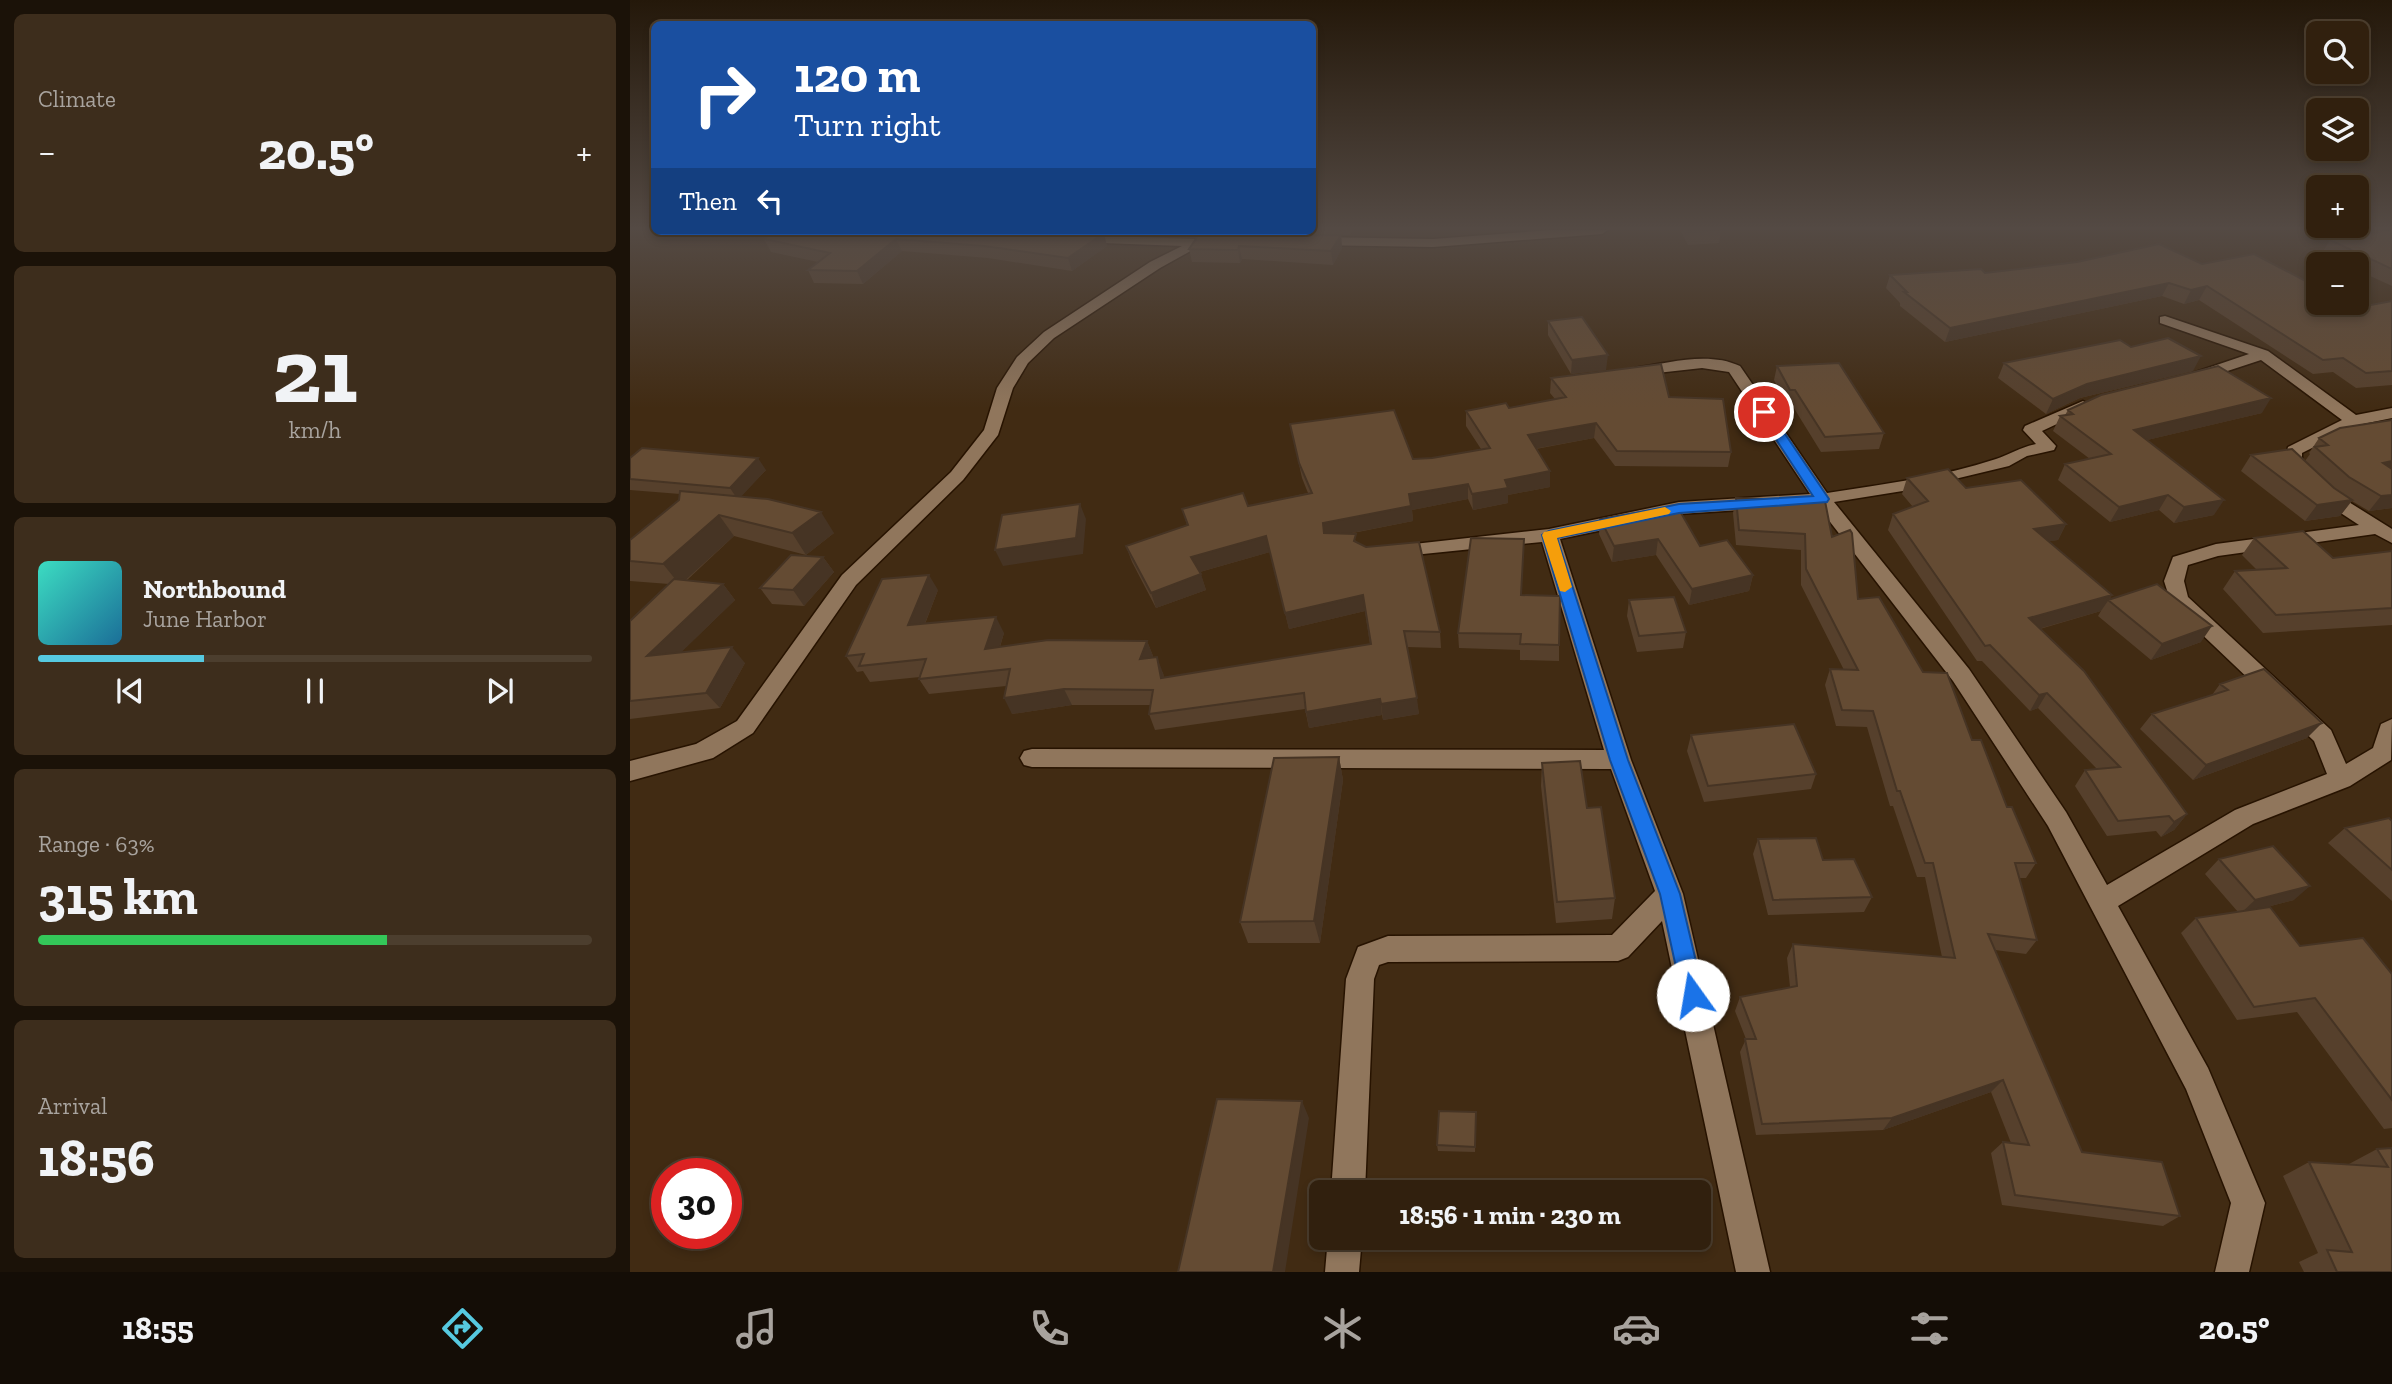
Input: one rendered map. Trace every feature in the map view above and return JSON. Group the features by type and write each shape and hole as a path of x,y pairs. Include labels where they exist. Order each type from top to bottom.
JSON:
{"street":[{"path":"630,771 695,757 722,745 745,727 849,580 957,476 992,430 1005,388 1022,360 1049,335 1118,289"},
{"path":"2165,320 2263,354 2353,421"},
{"path":"2181,381 2263,354"},
{"path":"1617,375 1714,363 1729,364 1735,369 1822,499 1961,675 2057,819 2197,1079 2248,1203 2232,1272"},
{"path":"1368,554 1549,535 1679,508 1822,499 1909,485 2003,462 2021,452 2048,446 2031,430 2100,401"},
{"path":"2385,533 2330,498 2293,464 2294,451 2353,421 2392,413"},
{"path":"2341,779 2323,736 2179,601 2174,589 2173,574 2180,561 2216,550 2385,533"},
{"path":"1549,535 1619,760 1670,894 1753,1272"},
{"path":"2102,901 2244,817 2341,779 2383,753 2389,730 2392,728"},
{"path":"1032,758 1619,760"},
{"path":"1349,1180 1360,979 1368,956 1388,949 1618,948 1670,894"},
{"path":"1342,1272 1344,1250"}],"building":[{"path":"1904,289 2138,289 1950,328 1904,292 1907,292"},
{"path":"2212,289 2306,289 2306,315 2369,315 2369,305 2392,301 2392,371 2366,373 2343,358 2323,360"},
{"path":"1582,317 1608,355 1572,360 1548,321"},
{"path":"2168,338 2201,356 2087,384 2053,399 2004,363 2120,340 2131,347"},
{"path":"1839,363 1884,433 1825,437 1795,390 1790,390 1777,366"},
{"path":"1661,364 1669,397 1723,399 1731,452 1617,451 1596,423 1528,435 1550,471 1505,480 1508,488 1472,494 1468,484 1409,494 1411,506 1323,523 1324,533 1356,534 1354,541 1366,547 1419,542 1440,632 1404,631 1417,698 1381,704 1380,699 1306,712 1304,693 1149,714 1153,690 1064,689 1004,698 1010,669 919,679 926,659 859,666 864,654 846,656 882,579 929,575 908,625 996,617 985,649 1048,640 1147,641 1140,659 1157,657 1161,678 1371,644 1363,595 1285,613 1266,536 1191,557 1201,574 1151,593 1126,546 1188,525 1182,509 1243,493 1248,506 1312,493 1299,463 1290,424 1394,410 1413,459 1432,458 1490,448 1466,411 1506,403 1509,408 1566,397 1551,378"},
{"path":"2218,366 2271,398 2134,430 2224,500 2184,507 2168,495 2119,507 2065,464 2111,454 2060,416 2073,414 2068,410 2101,395"},
{"path":"2392,420 2392,461 2383,463 2392,469 2392,495 2381,496 2349,477 2315,447 2328,445 2319,438 2340,428"},
{"path":"642,448 758,458 730,488 630,479 630,458"},
{"path":"2292,449 2334,488 2352,500 2317,505 2251,455"},
{"path":"1948,469 1966,488 2021,480 2066,524 2034,529 2112,595 2029,618 2084,671 2187,814 2174,822 2169,816 2118,821 2085,770 2120,767 2047,693 2039,695 1990,645 1985,646 1893,514 1928,501 1907,478"},
{"path":"680,491 768,499 821,512 792,533 719,515 663,564 630,561 630,540 679,500"},
{"path":"1736,498 1825,501 1832,537 1850,530 1852,533 1858,599 1879,597 1923,672 1947,673 1972,740 1981,740 2007,807 2012,807 2036,863 2015,863 2037,940 1988,934 2082,1152 2162,1162 2180,1216 2015,1195 2003,1142 2029,1145 2003,1080 1892,1118 1762,1124 1745,1039 1756,1039 1740,997 1797,986 1793,944 1955,958 1933,863 1925,863 1900,791 1897,791 1873,711 1842,710 1830,669 1858,670 1806,569 1805,534 1739,530"},
{"path":"1080,504 1076,538 995,550 1002,515"},
{"path":"1677,506 1700,546 1727,540 1753,575 1692,589 1658,539 1614,546 1600,519"},
{"path":"2303,531 2333,558 2392,551 2392,608 2276,615 2235,571 2287,568 2254,538"},
{"path":"1471,538 1524,539 1521,595 1560,596 1559,645 1520,644 1521,634 1458,633"},
{"path":"791,555 823,557 793,590 760,588"},
{"path":"674,579 723,584 647,656 732,647 706,693 630,701 630,621"},
{"path":"2157,584 2212,626 2162,644 2108,600"},
{"path":"1674,597 1686,632 1639,636 1629,600"},
{"path":"2264,669 2322,723 2206,765 2152,714 2228,690 2220,684"},
{"path":"1794,724 1816,774 1708,786 1691,735"},
{"path":"1339,757 1314,921 1240,922 1274,758"},
{"path":"1580,761 1587,808 1601,807 1615,898 1557,902 1542,763"},
{"path":"2389,818 2392,821 2392,870 2345,828"},
{"path":"1816,838 1823,860 1854,859 1872,897 1773,900 1758,839"},
{"path":"2273,846 2310,886 2255,900 2219,859"},
{"path":"2270,907 2300,946 2363,938 2392,974 2392,1100 2315,998 2254,1007 2196,918"},
{"path":"1217,1099 1302,1101 1273,1272 1178,1272"},
{"path":"1439,1111 1476,1112 1475,1147 1437,1145"},
{"path":"2392,1148 2392,1272 2337,1272 2327,1250 2352,1252 2309,1162 2388,1167 2377,1149"}],"slow traffic":[{"path":"1565,587 1549,535 1665,511"}],"route":[{"path":"1693,995 1670,894 1619,760 1549,535 1679,508 1822,499 1764,412"}]}
